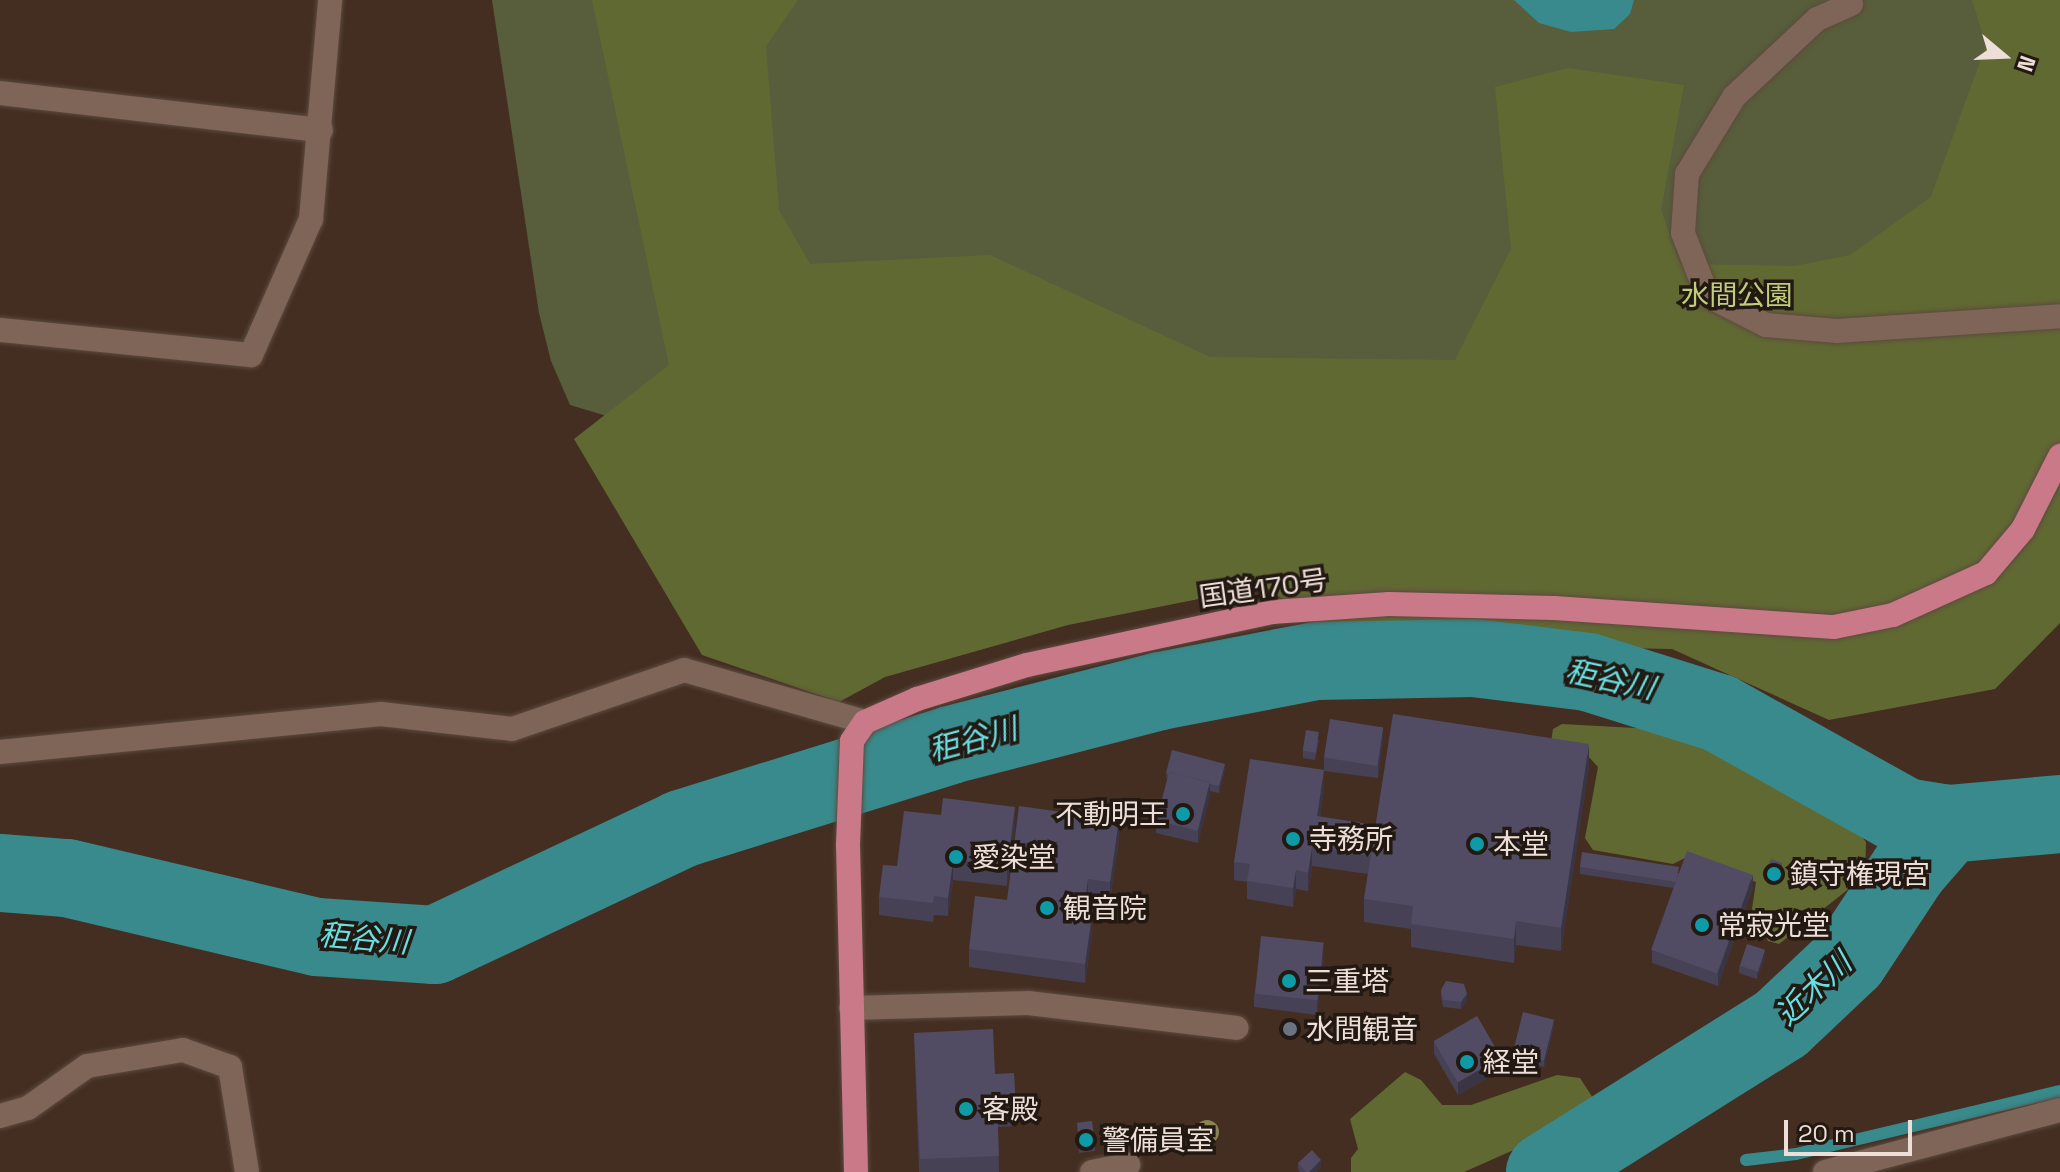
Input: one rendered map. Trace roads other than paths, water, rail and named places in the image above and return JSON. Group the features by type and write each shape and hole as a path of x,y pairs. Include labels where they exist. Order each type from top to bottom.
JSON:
{"highway":[{"name":"国道170号","path":"859,731 917,699 1027,665 1272,612 1389,604 1554,608 1834,627 1893,615 1986,573 2023,529 2060,456"},
{"path":"856,1172 848,845 859,731"}],"street":[{"path":"0,330 251,355 311,219 330,0"},
{"path":"1851,4 1817,19 1734,97 1687,174 1683,233 1707,295 1766,325 1837,331 2060,316"},
{"path":"0,93 321,130"},
{"path":"0,752 381,714 512,729 684,670 859,731"},
{"path":"851,1008 1028,1003 1237,1028"},
{"path":"0,1116 28,1108 87,1066 183,1050 230,1067 247,1172"},
{"path":"1825,1172 2060,1110"},
{"path":"1092,1172 1128,1165"}],"water":[{"path":"1514,0 1634,0 1630,14 1614,29 1571,32 1539,23"}],"waterway":[{"name":"秬谷川","path":"0,873 67,878 317,937 435,945 681,829 950,745 1160,691 1316,661 1474,658 1588,672 1719,713 1905,817 1948,824 2060,814"},
{"name":"近木川","path":"1545,1172 1781,1024 1849,960 1909,869 1948,824"},
{"path":"1746,1160 1796,1154 2060,1091"}],"place":[{"name":"不動明王","path":"1183,814"},
{"name":"寺務所","path":"1293,839"},
{"name":"本堂","path":"1477,844"},
{"name":"愛染堂","path":"956,857"},
{"name":"鎮守権現宮","path":"1774,874"},
{"name":"観音院","path":"1047,908"},
{"name":"常寂光堂","path":"1702,925"},
{"name":"三重塔","path":"1289,981"},
{"name":"水間観音","path":"1290,1029"},
{"name":"経堂","path":"1467,1062"},
{"name":"客殿","path":"966,1109"},
{"name":"警備員室","path":"1086,1140"}],"park label":[{"name":"水間公園","path":"1737,295"}]}
